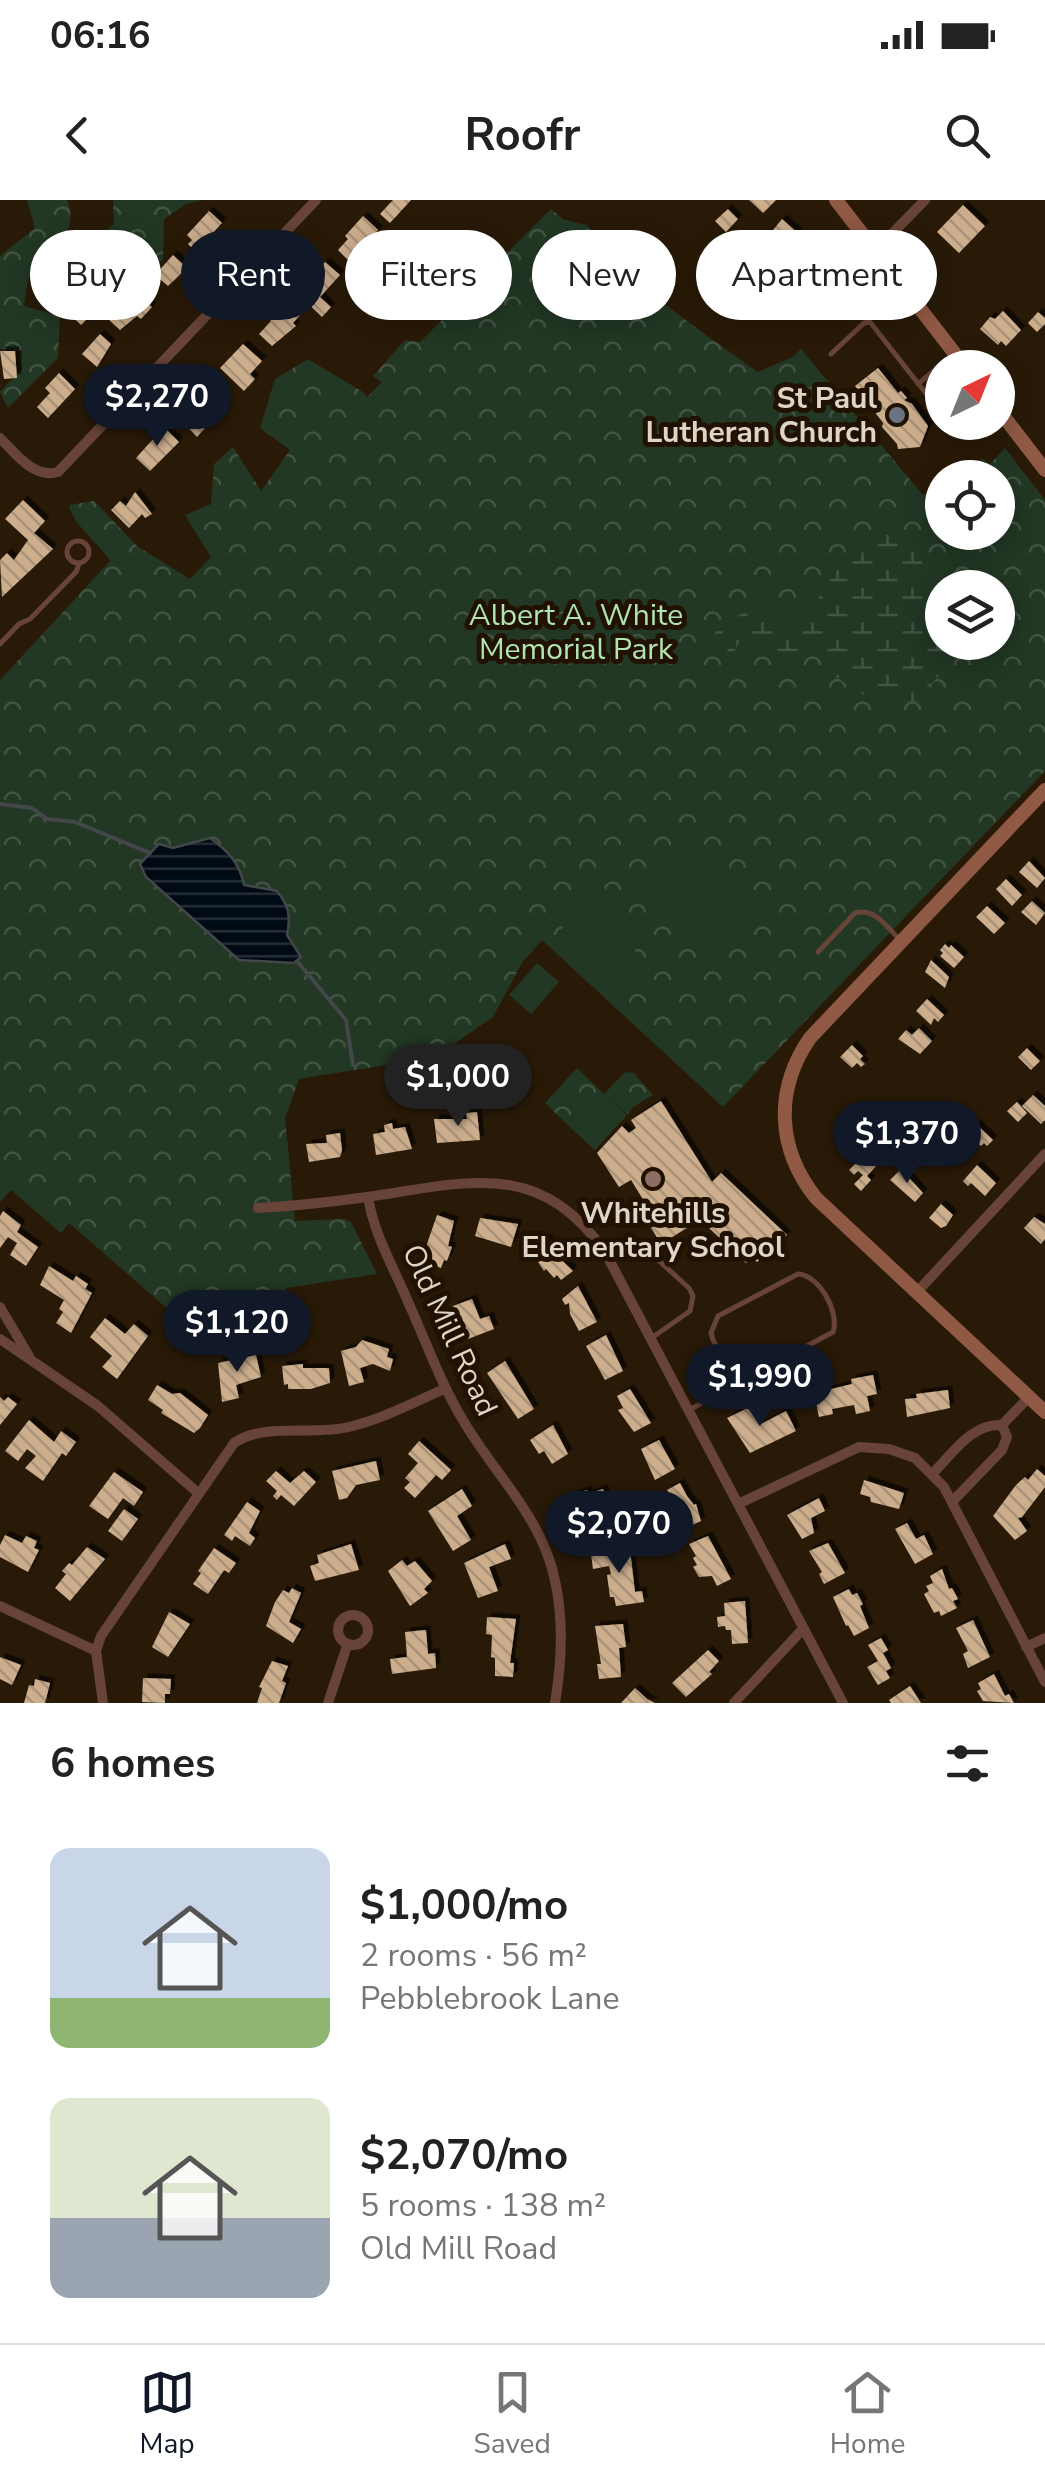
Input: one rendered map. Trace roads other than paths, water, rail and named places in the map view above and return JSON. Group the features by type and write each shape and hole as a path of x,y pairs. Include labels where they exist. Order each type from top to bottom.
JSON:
{"main road":[{"path":"836,200 860,230"},
{"path":"929,320 952,350"},
{"path":"1015,431 1045,470"},
{"path":"1045,790 802,1050 787,1087 784,1123 791,1156 807,1186 1045,1412"}],"street":[{"path":"0,438 31,468 51,475 68,464 316,200"},
{"path":"896,230 924,200"},
{"path":"916,1292 1045,1154"},
{"path":"258,1208 473,1181 532,1190 554,1199 574,1214 592,1232 609,1259 843,1703"},
{"name":"Old Mill Road","path":"368,1197 377,1234 444,1388 483,1453 524,1509 550,1562 562,1638 555,1703"},
{"path":"0,1306 29,1357"},
{"path":"0,1339 98,1406 198,1493"},
{"path":"103,1703 96,1651 108,1624 234,1443 246,1434 260,1431 346,1428 444,1388"},
{"path":"934,1473 976,1430 1002,1424 1029,1397"},
{"path":"952,1502 1002,1450 1007,1436 1002,1424"},
{"path":"738,1504 859,1447 902,1452 934,1473 1045,1682"},
{"path":"0,1606 96,1651"},
{"path":"734,1703 802,1630"},
{"path":"1026,1646 1045,1638"},
{"path":"328,1703 347,1646"}],"lane":[{"path":"831,354 864,323 870,322 925,393"},
{"path":"918,384 925,378"},
{"path":"0,644 19,624 30,619 86,560 90,550 83,542 75,541 67,552 72,562 79,564"},
{"path":"818,952 861,910 874,915 902,941"},
{"path":"609,1259 631,1249 646,1249 693,1296 685,1317 650,1338"},
{"path":"688,1410 833,1332 834,1316 814,1279 806,1274 789,1277 718,1316 712,1340 736,1384"}],"waterway":[{"path":"0,804 32,808 47,819 75,822 150,853"},
{"path":"297,961 346,1020 353,1065"}],"place":[{"name":"St Paul Lutheran Church","path":"897,415"},
{"name":"Whitehills Elementary School","path":"653,1179"}],"park label":[{"name":"Albert A. White Memorial Park","path":"576,632"}]}
